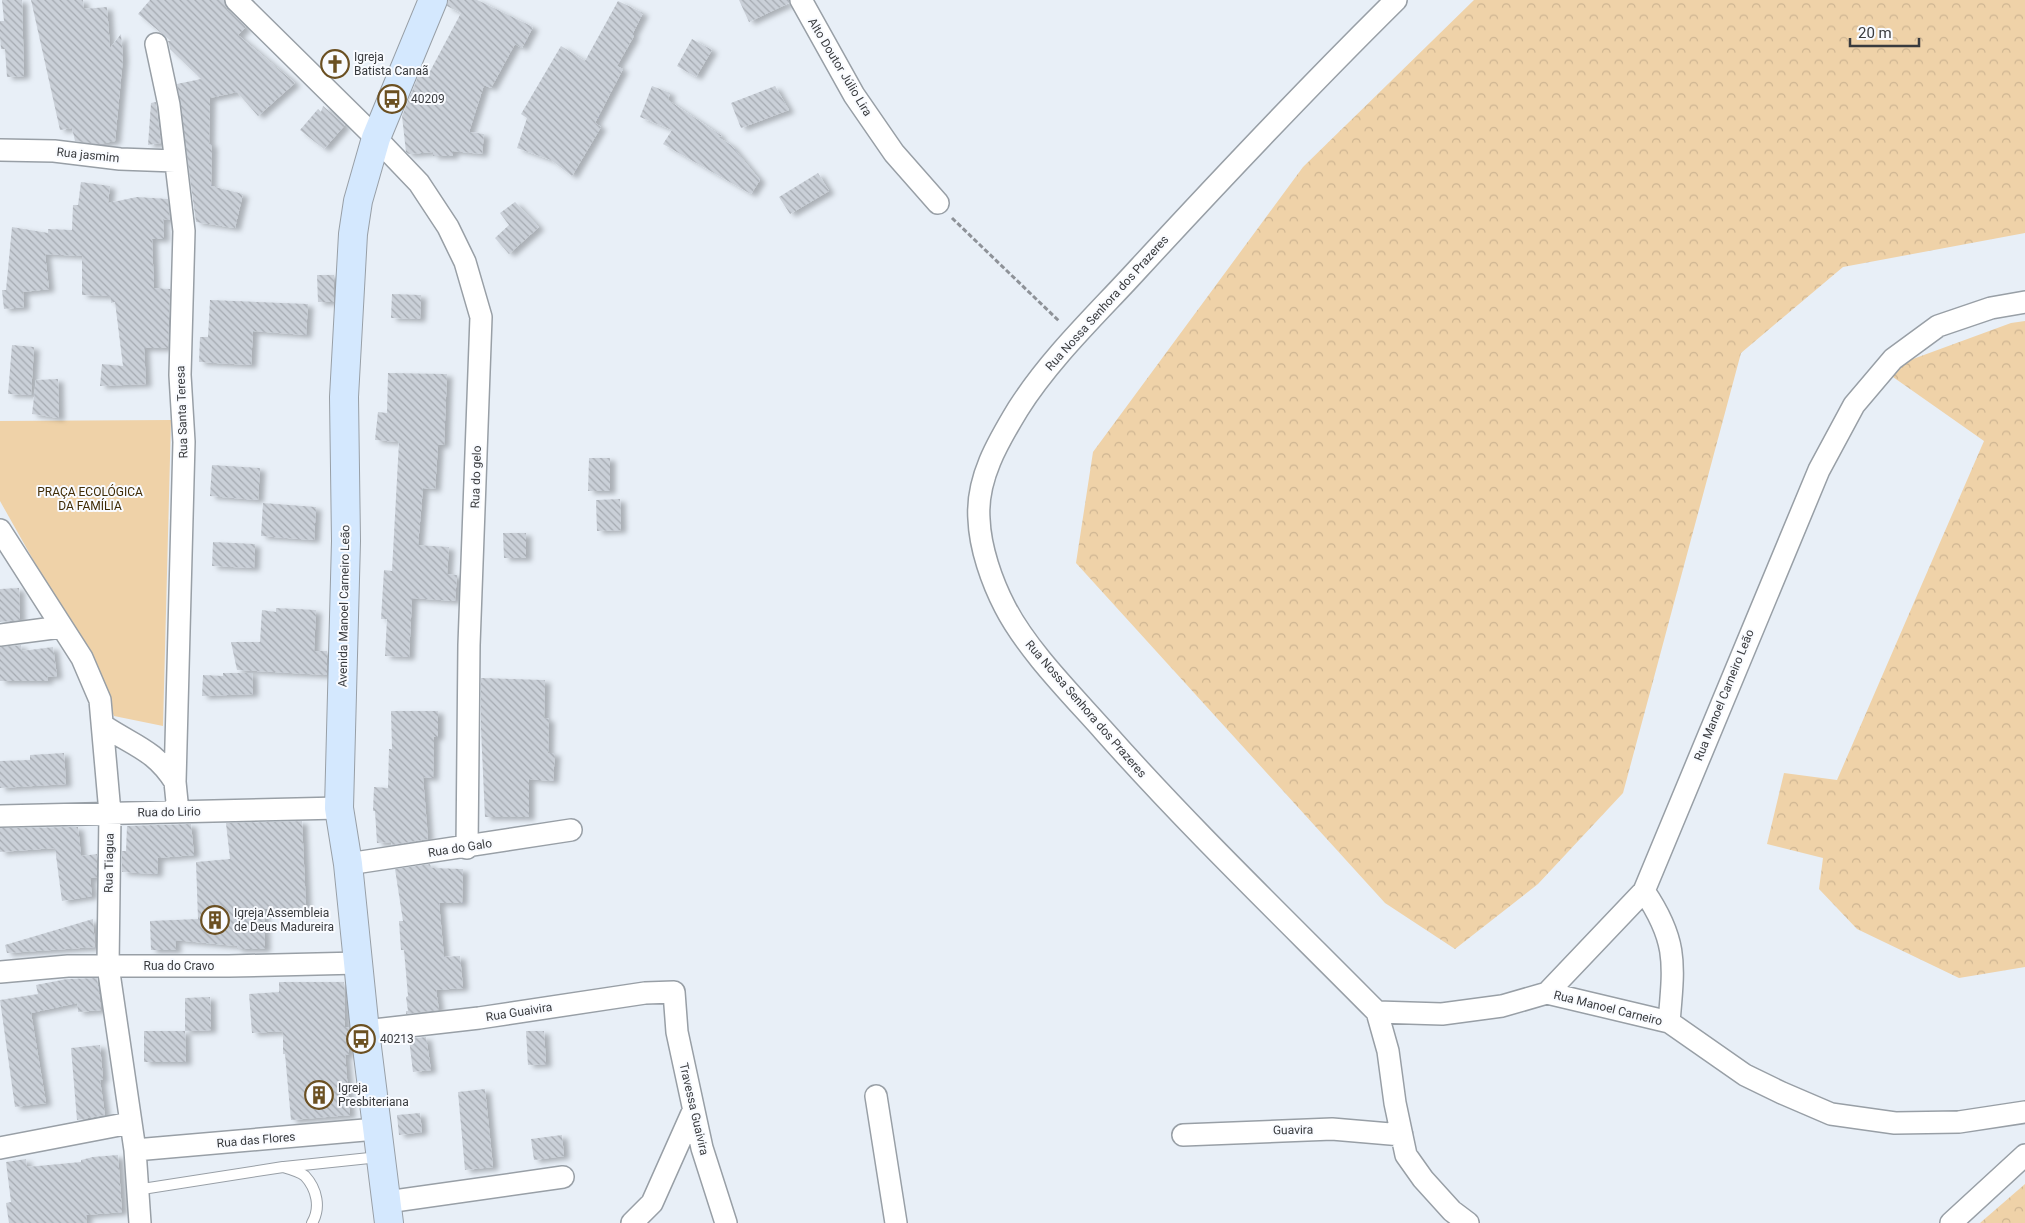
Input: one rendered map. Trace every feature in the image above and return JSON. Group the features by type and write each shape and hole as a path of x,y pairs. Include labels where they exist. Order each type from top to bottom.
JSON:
{"main road":[{"name":"Avenida Manoel Carneiro Leão","path":"388,1212 376,1129 348,864 339,808 346,541 344,397 351,270 358,201 376,138 434,0"}],"street":[{"name":"Rua do gelo","path":"236,0 419,183 448,227 465,262 481,318 469,645 467,848"},
{"name":"Alto Doutor Júlio Lira","path":"801,0 854,95 894,153 938,203"},
{"name":"Rua Nossa Senhora dos Prazeres","path":"1396,0 1339,56 1190,213 1045,370 1019,407 995,449 981,485 978,519 984,551 1005,608 1035,652 1158,791 1377,1012 1388,1051 1395,1103 1406,1155 1423,1179 1452,1211 1468,1223"},
{"name":"Rua Santa Teresa","path":"156,44 169,105 184,231 180,375 184,442 175,782"},
{"name":"Rua jasmim","path":"0,150 54,151 120,159 175,161"},
{"name":"Rua Manoel Carneiro Leão","path":"1547,993 1644,891 1800,512 1819,470 1854,405 1893,359 1938,326 1991,308 2025,302"},
{"name":"Rua Tiagua","path":"0,530 38,586 90,673 100,700 104,726 110,812 108,966 135,1150 136,1190 140,1223"},
{"path":"0,635 61,627"},
{"path":"104,726 148,751 164,764 175,782 178,812"},
{"name":"Rua do Lirio","path":"0,816 339,808"},
{"name":"Rua do Galo","path":"348,864 467,848 571,830"},
{"name":"Rua Manoel Carneiro","path":"1644,891 1657,910 1670,941 1673,974 1669,1022"},
{"name":"Rua do Cravo","path":"0,972 68,966 358,963"},
{"name":"Rua Guaivira","path":"365,1031 479,1018 645,993 674,992"},
{"name":"Travessa Guaivira","path":"674,992 677,1032 702,1148 726,1223"},
{"path":"1377,1012 1442,1014 1502,1006 1547,993"},
{"name":"Rua Manoel Carneiro","path":"1547,993 1669,1022 1745,1074 1782,1093 1832,1114 1895,1123 1959,1122 2025,1112"},
{"path":"876,1096 896,1223"},
{"path":"632,1223 652,1203 694,1111"},
{"path":"0,1148 130,1123"},
{"name":"Rua das Flores","path":"135,1150 376,1129"},
{"name":"Guavira","path":"1183,1134 1332,1129 1402,1135"},
{"path":"1951,1223 2025,1155"},
{"path":"388,1212 563,1177"}],"lane":[{"path":"136,1190 283,1167 380,1157"},
{"path":"283,1167 304,1176 318,1197 317,1215 312,1223"}],"path":[{"path":"938,203 1076,337"}],"green space":[{"path":"1474,0 2025,0 2025,233 1843,267 1741,353 1623,793 1538,884 1455,949 1385,903 1076,563 1093,452 1303,167"},
{"path":"2025,321 2025,967 1959,978 1857,929 1819,889 1823,858 1767,844 1784,773 1837,780 1984,441 1883,370 2011,323"},
{"name":"PRAÇA ECOLÓGICA DA FAMÍLIA","path":"171,420 163,726 114,716 84,650 0,501 0,421"},
{"path":"2025,1184 2025,1223 1980,1223"}],"building":[{"path":"2,0 22,0 24,76 7,77 5,49 1,49 0,37 0,21 4,21"},
{"path":"31,0 83,0 84,9 107,7 110,48 121,34 123,58 115,141 99,144 75,141 72,128 60,130"},
{"path":"150,0 224,0 227,9 246,27 238,35 295,83 258,116 237,92 210,98 209,144 212,144 211,186 243,194 235,228 196,222 177,84 201,79 170,49 168,41 171,41 138,14"},
{"path":"448,0 477,0 533,27 522,48 515,44 491,88 484,85 469,132 484,134 482,154 453,151 453,156 433,156 433,152 409,154 406,152 402,116 419,74 427,77 461,13 447,6"},
{"path":"739,0 789,0 789,3 749,22"},
{"path":"618,1 643,13 632,35 634,36 617,66 623,69 595,123 601,127 572,176 551,160 517,148 527,118 521,114 561,46 585,61"},
{"path":"692,39 712,50 696,77 677,66"},
{"path":"652,86 670,93 668,100 722,136 718,137 731,145 760,180 751,194 663,144 672,130 640,117"},
{"path":"775,86 789,110 741,128 731,103"},
{"path":"156,102 161,143 148,145 151,103"},
{"path":"323,106 345,125 324,149 300,130 318,109 321,112"},
{"path":"818,173 829,191 790,214 779,197"},
{"path":"81,182 110,186 108,203 137,197 168,199 170,220 163,219 164,239 152,239 154,288 170,289 168,348 144,348 146,384 100,386 102,364 123,366 115,302 111,303 110,296 82,295 82,256 45,254 49,289 23,292 24,307 4,309 2,290 6,290 12,227 48,233 48,229 72,230 73,205 78,205"},
{"path":"515,202 539,227 509,254 495,238 509,225 500,213"},
{"path":"317,275 334,275 334,302 318,302"},
{"path":"392,294 421,295 420,319 391,318"},
{"path":"210,300 308,304 306,335 253,331 251,365 199,362 200,337 208,337"},
{"path":"12,345 34,347 31,395 8,394"},
{"path":"388,373 447,374 444,445 438,445 435,489 423,488 418,545 449,547 447,574 457,575 455,601 412,598 409,657 385,656 387,619 381,619 384,570 392,571 399,442 375,440 378,412 387,413"},
{"path":"58,379 59,418 32,414 36,380"},
{"path":"589,458 610,458 610,491 588,491"},
{"path":"212,465 260,468 258,500 210,496"},
{"path":"620,499 621,530 597,531 596,500"},
{"path":"263,503 316,507 314,540 261,536"},
{"path":"503,533 526,533 526,558 504,558"},
{"path":"213,542 255,544 254,568 212,566"},
{"path":"19,588 20,620 0,622 0,589"},
{"path":"276,608 316,610 314,651 327,651 327,675 237,670 231,642 260,642 262,610 276,612"},
{"path":"21,645 22,651 53,647 57,676 47,677 48,681 0,681 0,647"},
{"path":"223,673 252,673 253,694 202,696 203,675 223,676"},
{"path":"481,678 545,680 544,718 549,719 548,753 555,753 553,781 529,779 529,817 485,817"},
{"path":"391,711 438,711 438,737 434,737 433,778 423,777 428,839 392,845 391,842 377,843 375,811 373,811 374,787 388,788 389,749 392,749"},
{"path":"64,753 66,784 0,788 0,761 30,760 30,755"},
{"path":"302,821 306,907 264,909 265,949 237,949 237,946 175,940 176,950 151,950 150,921 198,919 196,862 230,859 226,823"},
{"path":"191,824 194,855 158,858 157,874 122,872 122,851 126,851 127,826"},
{"path":"78,827 81,856 97,854 97,877 90,878 92,896 62,901 55,848 0,852 0,828"},
{"path":"430,864 431,868 463,869 462,903 439,903 444,957 460,956 463,988 436,990 439,1010 406,1014 406,1011 408,1011 406,997 408,996 404,950 401,950 399,921 403,921 395,869"},
{"path":"93,919 95,947 7,953 5,945"},
{"path":"97,978 101,1010 78,1012 77,1003 31,1013 46,1103 15,1107 0,1000 38,994 36,985 67,979"},
{"path":"279,982 344,982 345,1027 349,1027 349,1055 345,1054 350,1115 291,1120 285,1054 283,1054 283,1031 252,1033 249,994 279,992"},
{"path":"210,997 211,1030 185,1031 185,998"},
{"path":"144,1031 185,1031 186,1062 144,1062"},
{"path":"526,1031 544,1031 546,1064 528,1065"},
{"path":"426,1037 431,1070 413,1072 409,1039"},
{"path":"100,1045 103,1079 100,1080 105,1115 77,1120 71,1048"},
{"path":"485,1089 493,1167 465,1170 458,1092"},
{"path":"420,1113 422,1132 399,1135 397,1115"},
{"path":"562,1135 564,1156 534,1160 531,1139"},
{"path":"118,1155 122,1212 86,1215 87,1223 9,1223 6,1203 11,1202 6,1162 26,1159 27,1167 81,1162 81,1160 93,1157"}],"place":[{"name":"Igreja Batista Canaã","path":"335,64"},
{"name":"40209","path":"392,99"},
{"name":"Igreja Assembleia de Deus Madureira","path":"215,920"},
{"name":"40213","path":"361,1039"},
{"name":"Igreja Presbiteriana","path":"319,1095"}]}
